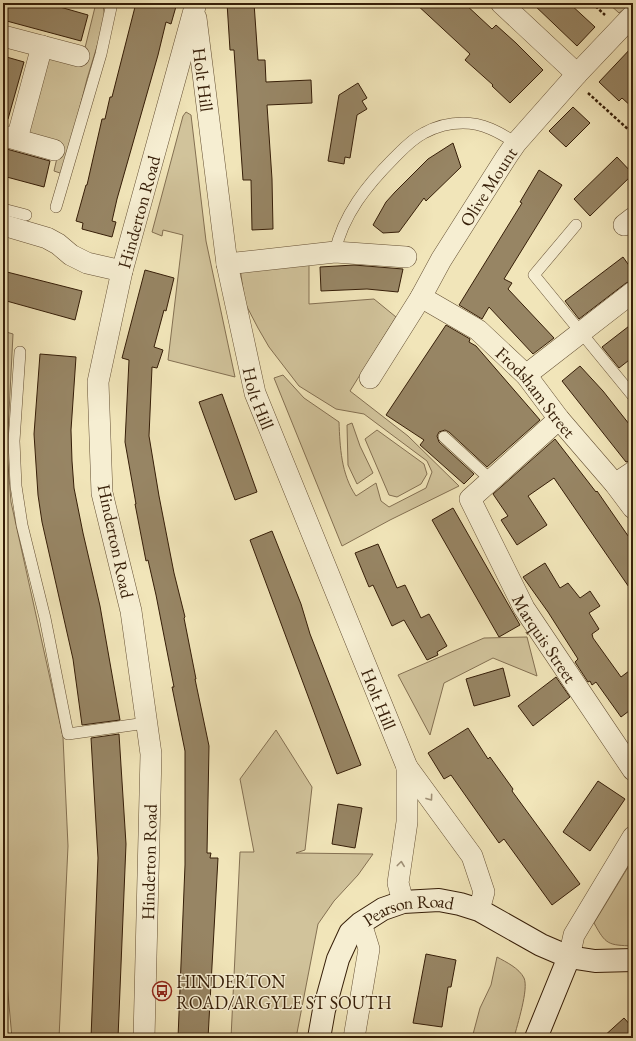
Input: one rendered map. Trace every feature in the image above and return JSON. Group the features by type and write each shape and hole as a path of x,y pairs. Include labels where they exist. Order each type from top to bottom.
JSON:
{"main road":[{"name":"Pearson Road","path":"319,1038 324,1010 338,959 350,933 361,923 383,909 403,902 439,900 460,904 479,910 541,945 569,957 595,961 633,960"},
{"path":"536,1038 569,957"}],"street":[{"path":"501,3 575,77"},
{"name":"Holt Hill","path":"195,5 227,264 255,393 407,767 472,856 484,892 479,910"},
{"name":"Hinderton Road","path":"144,1038 151,754 131,611 102,493 98,382 122,271 195,5"},
{"name":"Olive Mount","path":"370,378 441,260 516,143 633,15"},
{"path":"3,36 79,56"},
{"path":"42,46 10,137 54,150"},
{"path":"3,225 47,238 58,244 70,255 87,263 122,271"},
{"path":"227,264 335,252 406,257"},
{"path":"526,375 633,292"},
{"name":"Frodsham Street","path":"420,297 478,330 526,375 559,420 615,484 633,508"},
{"path":"491,480 559,420"},
{"path":"615,484 633,472"},
{"name":"Marquis Street","path":"491,480 470,499 524,608 633,770"},
{"name":"Holt Hill","path":"403,902 398,883 407,822 407,767"},
{"path":"569,957 574,935 633,837"},
{"path":"354,1038 369,949 361,923"}],"lane":[{"path":"56,207 101,54 112,3"},
{"path":"335,252 338,237 356,203 377,175 409,143 424,133 442,126 462,123 483,126 497,131 516,143"},
{"path":"3,209 26,215"},
{"path":"576,224 534,276 633,395"},
{"path":"20,352 14,441 16,486 22,525 45,618 68,734 146,723"},
{"path":"444,437 491,480"}],"path":[{"path":"575,77 633,136"}],"shaded area":[{"path":"96,3 103,3 105,20 87,79 63,174 54,171 59,149 19,137 43,50 82,60"},
{"path":"608,3 629,3 629,9 623,10 619,13"},
{"path":"186,112 191,115 206,241 235,377 168,360 183,235 163,230 162,236 152,232 183,116"},
{"path":"309,262 309,304 374,299 396,317 350,391 408,436 459,486 390,520 342,546 274,378 283,375 304,398 339,422 344,470 356,496 376,483 381,501 389,507 426,488 432,472 427,461 364,414 336,409 299,386 269,347 245,303 240,268"},
{"path":"3,331 13,334 7,452 11,502 63,737 68,846 59,1038 12,1038 3,938 3,787 8,707 3,658"},
{"path":"352,423 360,446 373,473 357,484 348,465 347,425"},
{"path":"377,430 424,464 427,474 421,484 397,497 389,495 365,439"},
{"path":"527,637 537,676 493,658 444,683 430,735 398,675 484,638"},
{"path":"276,730 312,787 305,850 296,853 373,854 358,875 334,901 318,924 296,1038 231,1038 240,852 254,852 240,779"},
{"path":"633,859 633,946 613,944 605,940 594,923"},
{"path":"497,957 519,971 524,978 524,998 514,1038 472,1038 480,1008 491,985"}],"building":[{"path":"3,3 46,3 88,15 81,41 3,20"},
{"path":"136,3 177,3 171,24 166,22 117,199 112,221 116,222 112,237 82,229 83,223 76,221 87,185 102,119 105,119 110,97 112,97"},
{"path":"227,3 254,3 258,60 265,60 266,82 311,80 312,103 267,105 272,179 273,229 252,230 251,180 243,180 234,50 230,50"},
{"path":"415,3 464,3 492,29 496,25 543,70 510,103 492,86 493,85 465,60 470,54"},
{"path":"532,3 569,3 595,27 577,46"},
{"path":"633,46 633,108 622,98 619,101 599,82"},
{"path":"3,56 24,62 8,119 3,118"},
{"path":"358,83 367,98 362,101 367,109 357,115 350,158 345,157 344,164 328,161 339,95"},
{"path":"573,107 590,123 566,147 549,131"},
{"path":"453,143 461,167 426,201 424,198 399,232 383,233 373,225 386,202 395,192 428,159"},
{"path":"3,148 50,161 44,187 3,176"},
{"path":"617,157 633,174 590,216 574,199"},
{"path":"539,170 562,185 504,279 512,283 508,289 554,338 533,354 489,307 482,319 459,305 522,203 520,202"},
{"path":"623,257 633,271 633,280 626,283 579,319 565,301"},
{"path":"354,265 403,269 398,292 367,289 321,291 320,267"},
{"path":"145,270 174,278 166,311 164,310 154,347 163,350 157,368 152,367 149,436 159,496 174,573 185,617 195,679 209,746 207,853 211,853 210,858 218,858 208,1038 178,1038 185,865 185,751 156,595 148,560 146,561 125,442 129,360 122,358"},
{"path":"3,271 82,291 75,320 3,300"},
{"path":"633,323 633,357 619,368 602,347"},
{"path":"446,325 470,339 469,342 476,346 540,420 487,467 449,432 445,430 439,432 437,436 439,442 474,474 464,484 420,445 424,440 386,415"},
{"path":"40,354 76,357 71,430 74,488 100,606 120,720 82,725 73,659 42,522 38,495 34,434"},
{"path":"580,366 603,391 633,429 633,460 626,462 562,381"},
{"path":"222,394 257,492 235,500 199,402"},
{"path":"555,439 596,492 597,491 633,543 633,593 554,478 528,496 547,525 517,545 501,520 508,516 493,494"},
{"path":"453,508 520,625 499,637 432,520"},
{"path":"272,531 361,765 337,774 250,540"},
{"path":"378,544 397,588 405,585 421,618 429,614 447,646 437,652 438,655 427,660 404,620 392,626 373,585 369,587 355,553"},
{"path":"545,563 560,588 568,583 580,598 590,591 600,606 589,613 599,629 592,634 593,638 621,677 633,668 633,708 621,717 596,682 592,685 590,681 588,682 575,662 578,659 548,612 523,577"},
{"path":"503,668 510,696 474,706 466,679"},
{"path":"556,677 570,697 533,726 518,706"},
{"path":"468,728 488,759 490,757 513,789 512,791 580,884 552,905 504,839 499,843 451,775 444,779 428,753"},
{"path":"119,734 126,844 118,1038 91,1038 98,858 91,738"},
{"path":"598,781 625,799 590,851 563,832"},
{"path":"338,804 362,808 355,848 332,844"},
{"path":"426,954 456,960 451,987 448,987 442,1027 413,1023"},
{"path":"624,1018 633,1028 633,1038 602,1038"}],"place":[{"name":"HINDERTON ROAD/ARGYLE ST SOUTH","path":"162,991"}]}
